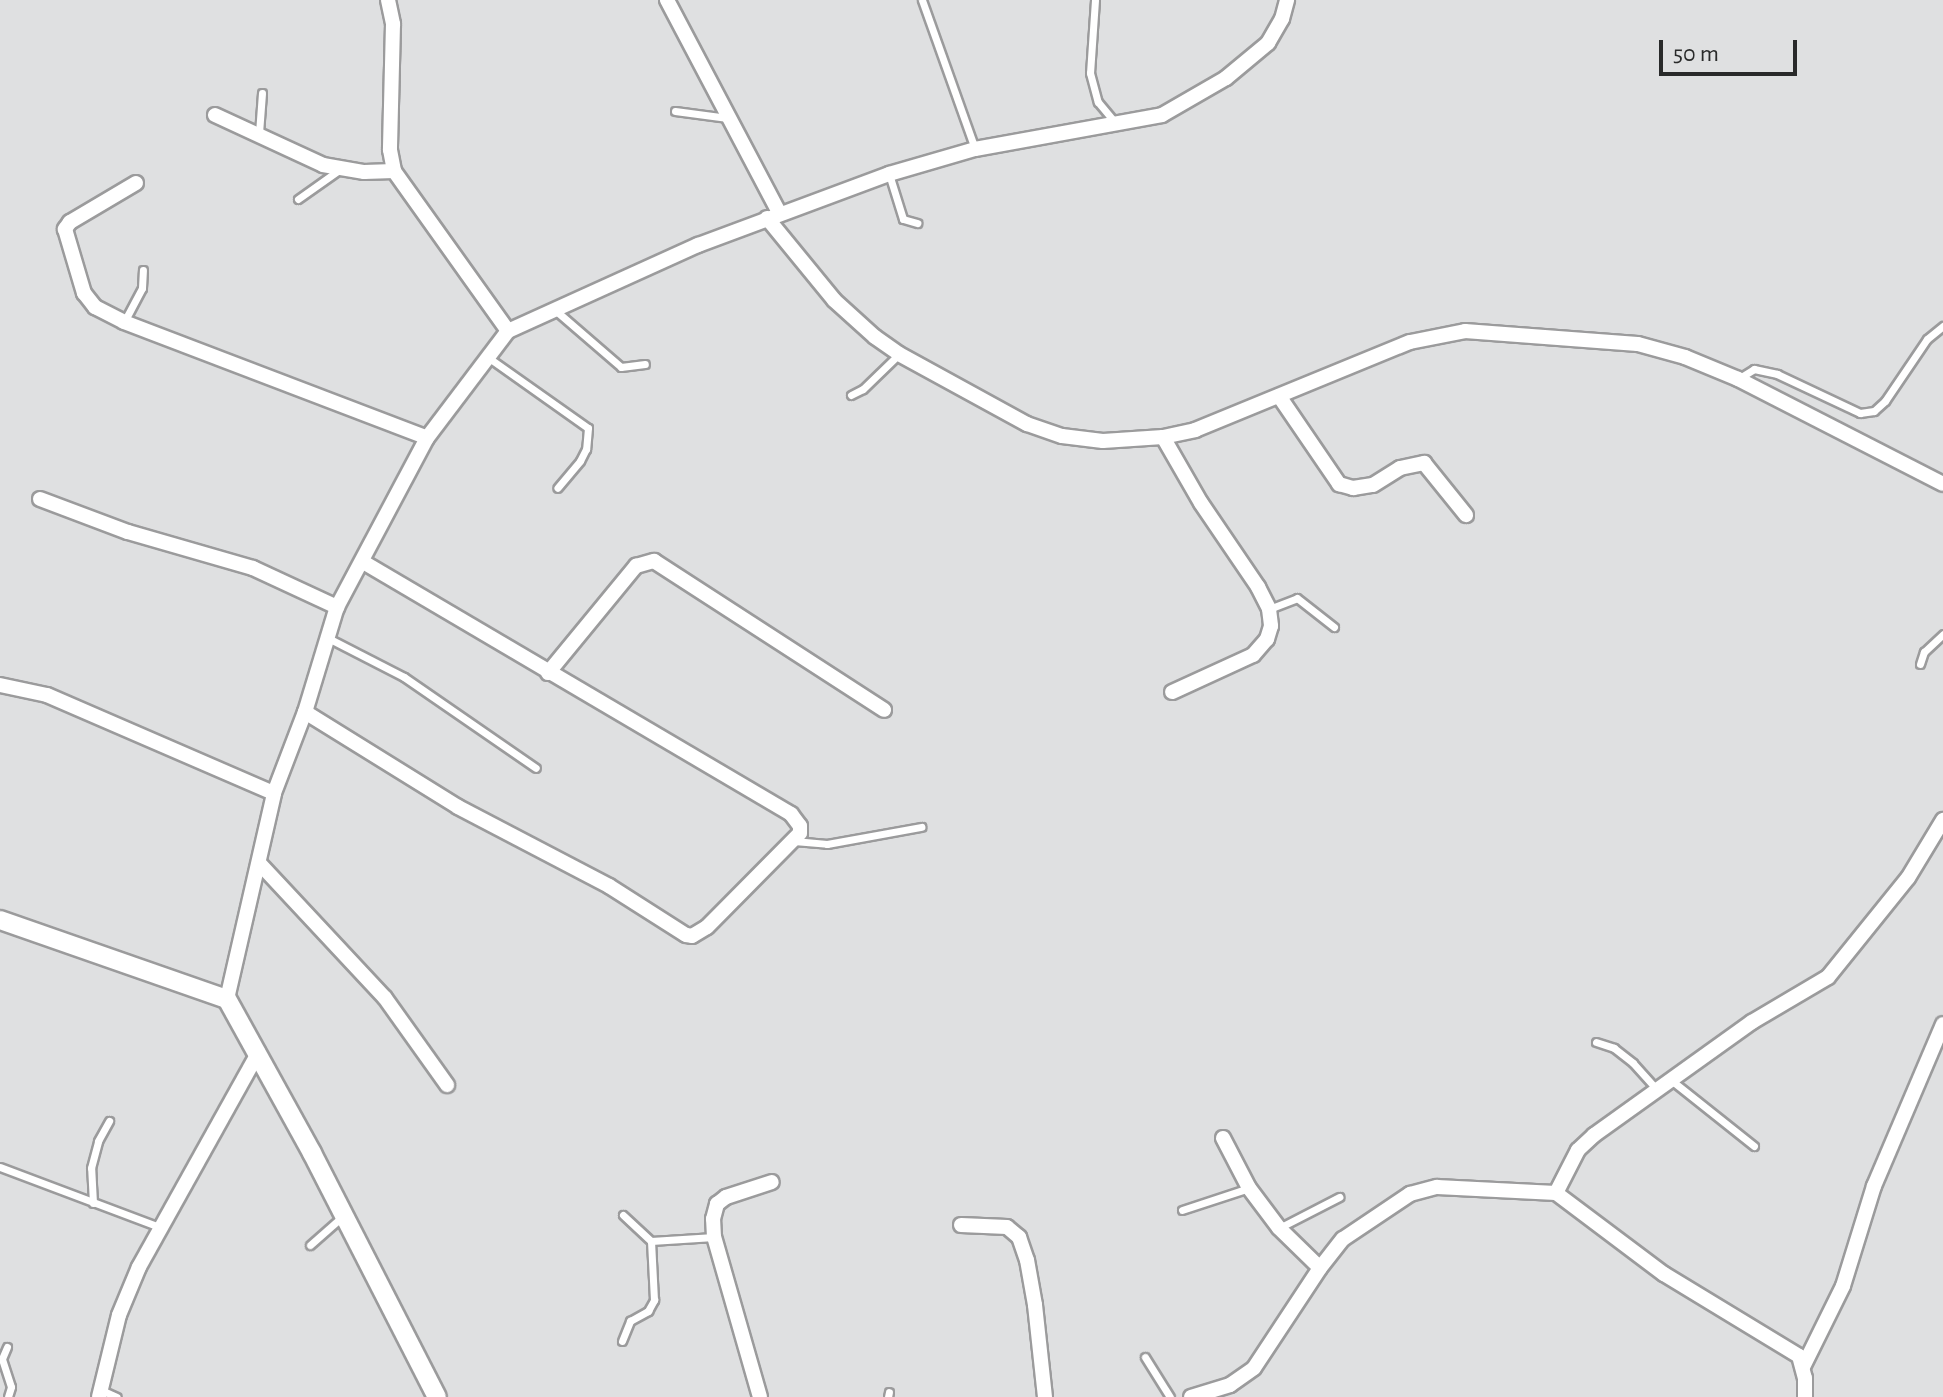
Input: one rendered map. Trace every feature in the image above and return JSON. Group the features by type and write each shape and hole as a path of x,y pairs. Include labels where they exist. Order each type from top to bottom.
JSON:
{"street":[{"path":"388,0 393,24 390,150 394,171 508,331"},
{"path":"667,0 728,118 773,215 855,321 899,354 1027,424 1062,436 1103,441 1163,437 1195,430 1410,342 1465,331 1638,344 1685,357 1738,379 1943,484"},
{"path":"227,999 274,793 305,712 337,607 364,562 427,438 508,331 554,308 773,215 889,174 975,149 1162,115 1226,78 1268,43 1282,19 1287,0"},
{"path":"215,115 292,151 340,169 394,171"},
{"path":"136,183 70,222 65,229 89,301 124,322 427,438"},
{"path":"1279,396 1339,484 1353,488 1373,485 1400,468 1424,463 1466,515"},
{"path":"1163,437 1269,609 1271,626 1267,639 1253,655 1172,692"},
{"path":"40,499 128,532 253,568 337,607"},
{"path":"548,673 636,566 654,561 884,710"},
{"path":"305,712 458,807 609,886 686,935 692,936 707,927 800,833 800,826 791,814 364,562"},
{"path":"0,685 47,695 274,793"},
{"path":"1556,1193 1578,1150 1752,1022 1828,977 1908,878 1943,820"},
{"path":"260,864 385,998 447,1085"},
{"path":"0,920 227,999 437,1397"},
{"path":"1803,1367 1843,1286 1874,1186 1943,1024"},
{"path":"100,1393 119,1315 160,1227 258,1053"},
{"path":"1223,1138 1249,1188 1279,1228 1320,1268"},
{"path":"760,1397 714,1237 717,1204 726,1197 772,1182"},
{"path":"1191,1397 1230,1385 1254,1368 1320,1268 1343,1239 1410,1194 1437,1187 1556,1193 1664,1274 1799,1356 1805,1397"},
{"path":"961,1225 1007,1227 1019,1237 1030,1275 1045,1397"}],"lane":[{"path":"922,0 975,149"},
{"path":"1095,0 1090,73 1098,102 1115,122"},
{"path":"259,133 262,93"},
{"path":"675,111 728,118"},
{"path":"298,199 340,169"},
{"path":"889,174 903,219 917,223"},
{"path":"124,322 142,288 143,270"},
{"path":"554,308 621,367 645,364"},
{"path":"1738,379 1754,369 1777,374 1860,413 1874,411 1885,401 1927,339 1943,326"},
{"path":"851,395 863,389 899,354"},
{"path":"487,357 588,428 586,449 557,488"},
{"path":"1269,609 1297,598 1334,627"},
{"path":"1920,664 1924,652 1943,634"},
{"path":"328,638 404,677 536,768"},
{"path":"794,841 827,844 921,827"},
{"path":"1596,1042 1614,1048 1633,1063 1657,1090"},
{"path":"1671,1080 1754,1146"},
{"path":"93,1203 91,1168 98,1141 109,1121"},
{"path":"0,1167 160,1227"},
{"path":"1182,1210 1249,1188"},
{"path":"1279,1228 1339,1197"},
{"path":"622,1341 630,1321 648,1311 654,1300 651,1241 623,1215"},
{"path":"310,1245 343,1216"},
{"path":"651,1241 714,1237"},
{"path":"7,1347 2,1359 11,1387 8,1397"},
{"path":"1145,1357 1170,1397"},
{"path":"100,1393 117,1397"}]}
